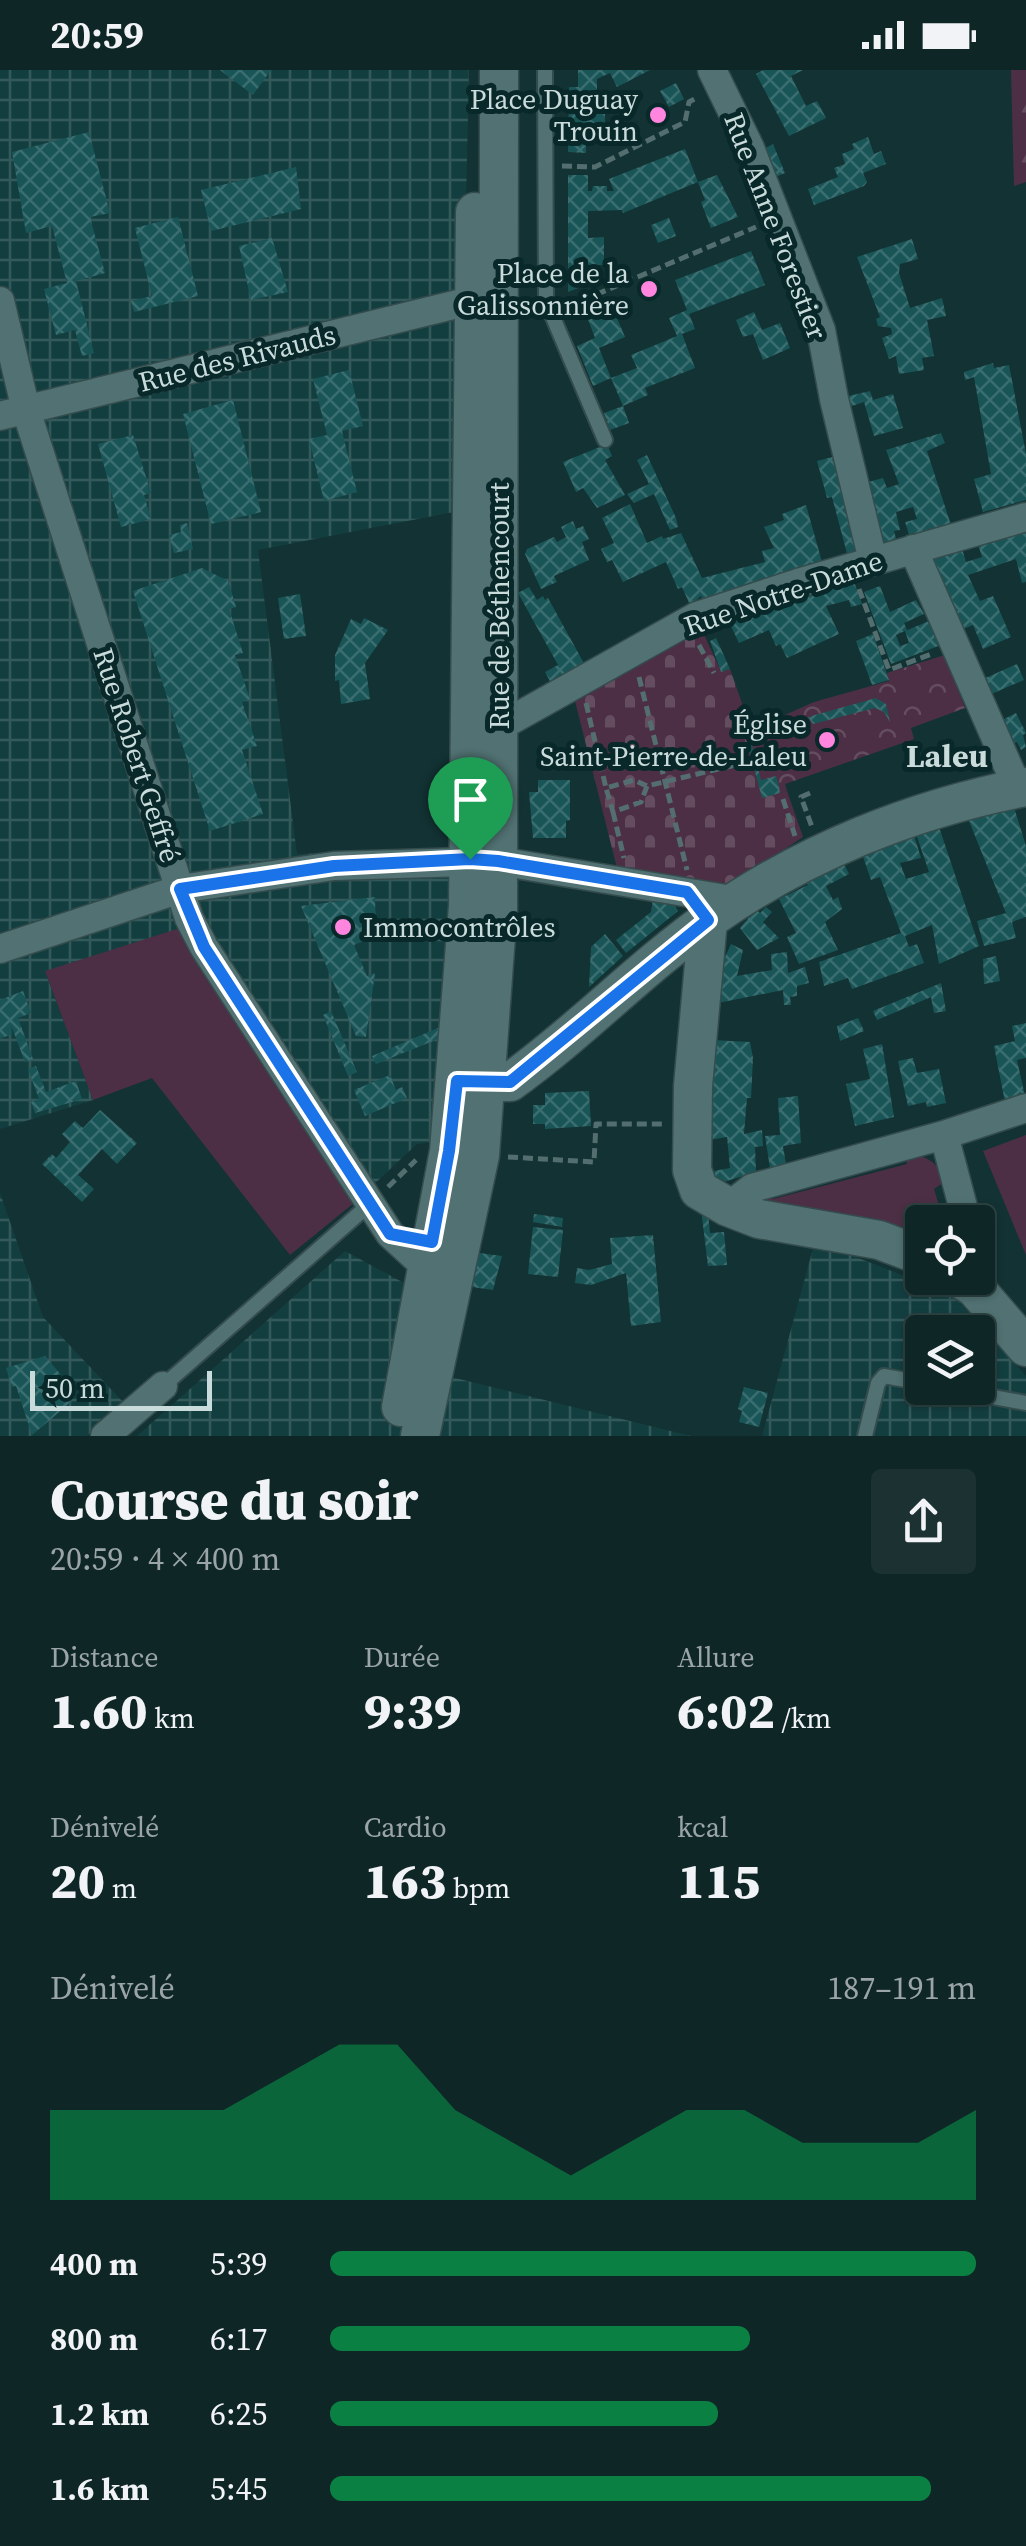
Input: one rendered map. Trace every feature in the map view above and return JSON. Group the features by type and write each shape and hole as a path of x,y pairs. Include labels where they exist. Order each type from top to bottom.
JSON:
{"main road":[{"name":"Rue de Béthencourt","path":"478,70 474,300 484,860"},
{"name":"Rue de Béthencourt","path":"420,1436 465,1153 484,860 499,727 500,70"},
{"path":"472,1082 510,1082 535,1064 702,897 958,803 1022,788"},
{"path":"702,897 692,1170 699,1190 759,1219 880,1240 905,1250"},
{"name":"Rue de Béthencourt","path":"396,1436 429,1255 465,1153"},
{"path":"409,1436 444,1258 429,1255"},
{"path":"984,1295 1026,1347"}],"street":[{"name":"Rue Anne Forestier","path":"712,70 750,148 821,330 862,564"},
{"name":"Rue des Rivauds","path":"13,413 474,300"},
{"name":"Rue Robert Geffré","path":"0,301 13,413 180,889 204,947 390,1234 429,1255"},
{"name":"Rue Notre-Dame","path":"499,727 698,616 1026,518"},
{"path":"913,549 1022,788"},
{"path":"0,949 180,889 334,866 484,860 702,897"},
{"path":"728,1207 752,1188 1026,1108"},
{"path":"944,1135 962,1205"},
{"path":"105,1436 163,1386"}],"lane":[{"path":"545,70 546,301 605,440"},
{"path":"163,1386 371,1203"},
{"path":"865,1436 878,1383 884,1376 905,1380"},
{"path":"995,1398 1026,1404"}],"path":[{"path":"544,166 595,167 686,122 689,102 698,97"},
{"path":"546,301 576,303 747,231"},
{"path":"862,564 889,670 956,645"},
{"path":"696,638 714,673"},
{"path":"625,679 638,672 688,875 702,897"},
{"path":"599,694 586,701 627,870"},
{"path":"606,788 634,780 647,786 752,760"},
{"path":"613,812 641,802 647,786"},
{"path":"810,794 801,797 810,821"},
{"path":"783,799 795,838"},
{"path":"371,1203 426,1150 594,1162 596,1124 672,1124"}],"shaded area":[{"path":"0,70 469,70 459,511 258,550 297,854 463,847 441,1141 417,1144 354,1203 45,971 93,1100 0,1129"},
{"path":"0,1193 43,1317 124,1403 87,1436 0,1436"},
{"path":"815,1241 905,1276 905,1295 953,1295 971,1315 905,1315 905,1405 995,1405 995,1342 1026,1376 1026,1436 762,1436"},
{"path":"345,1251 415,1289 403,1365 691,1436 137,1436"}],"green space":[{"path":"1011,70 1026,70 1026,182 1014,186"},
{"path":"700,626 721,671 730,669 751,729 745,734 762,797 787,791 803,837 729,886 619,876 574,697"},
{"path":"945,655 965,708 911,728 914,739 785,784 787,791 762,798 745,733 814,702 889,681 887,673"},
{"path":"180,928 354,1203 290,1255 152,1078 93,1100 45,971"},
{"path":"1026,1135 1026,1255 983,1151"},
{"path":"905,1154 930,1160 946,1181 934,1189 939,1205 905,1205 905,1239 767,1210 764,1197 769,1192 773,1199 907,1164"}],"building":[{"path":"220,70 271,70 253,95"},
{"path":"578,70 650,70 617,87 610,73 597,79 597,114 605,114 605,141 586,141 586,153 568,152 569,87 578,87"},
{"path":"763,70 803,70 791,76 806,106 817,101 826,118 789,136 756,74"},
{"path":"676,83 684,99 669,107 660,91"},
{"path":"89,132 110,213 90,217 105,273 76,281 94,353 82,356 75,330 56,335 44,289 67,283 52,226 26,233 12,152"},
{"path":"868,137 874,154 881,151 886,164 863,173 867,182 864,186 814,205 808,189 838,177 834,168 845,164 842,154"},
{"path":"773,144 785,173 771,179 760,151"},
{"path":"685,149 698,182 623,213 588,211 588,238 604,237 604,265 588,265 588,284 568,292 568,175 588,175 588,191 593,186 607,186 607,191 614,191 609,179"},
{"path":"296,167 301,209 211,231 201,190"},
{"path":"717,175 738,217 711,228 698,182"},
{"path":"178,217 198,296 134,312 131,301 152,296 135,228"},
{"path":"669,218 676,236 658,243 651,225"},
{"path":"272,238 288,292 251,300 239,246"},
{"path":"912,239 918,259 900,264 899,273 910,308 942,298 946,316 927,320 934,356 922,358 924,370 899,374 896,356 889,359 882,338 892,334 891,328 878,326 876,319 880,317 857,257"},
{"path":"751,251 765,285 689,314 695,329 682,334 695,368 645,388 648,395 623,406 611,378 637,368 631,355 677,336 669,318 687,310 675,280"},
{"path":"611,304 625,337 599,348 611,378 593,386 577,346 595,338 586,314"},
{"path":"754,312 762,330 780,323 790,348 763,360 753,334 743,337 736,320"},
{"path":"993,363 994,368 1009,365 1026,454 1026,500 983,512 974,479 991,474 974,377 965,380 964,372"},
{"path":"349,370 363,426 342,431 357,492 324,501 309,439 327,435 313,379"},
{"path":"870,391 873,400 893,394 903,428 874,436 864,402 843,409 840,398"},
{"path":"233,400 261,512 211,524 183,414"},
{"path":"623,406 629,423 610,430 604,413"},
{"path":"941,433 945,443 927,451 952,528 911,541 905,522 917,519 913,507 896,512 900,530 894,531 898,546 877,552 861,484 883,478 887,488 899,484 886,450"},
{"path":"133,435 151,493 144,495 151,519 121,527 98,444"},
{"path":"607,444 612,456 605,460 625,495 597,508 583,488 576,492 563,462"},
{"path":"647,455 676,518 678,527 670,530 654,494 634,503 627,494 649,484 637,460"},
{"path":"836,456 863,556 849,561 832,497 827,498 817,461"},
{"path":"630,504 647,543 681,533 702,578 765,562 762,551 774,548 764,527 784,520 782,514 806,505 824,569 703,601 701,596 690,605 666,562 623,582 612,560 607,562 601,549 614,543 602,518"},
{"path":"573,521 576,529 583,526 589,539 582,542 589,560 554,576 557,582 541,589 525,554 527,549 554,537 557,542 566,537 561,527"},
{"path":"187,523 193,549 174,553 169,535 181,532 180,525"},
{"path":"1026,530 1026,582 1022,583 1016,559 968,575 980,601 993,596 1011,637 983,649 973,625 961,630 927,555 961,545 966,562 982,557 977,541"},
{"path":"202,568 228,581 236,607 229,609 243,653 235,655 250,699 242,702 257,746 242,750 263,814 210,831 133,591"},
{"path":"852,576 862,604 851,607 849,600 826,606 839,634 787,658 769,630 739,643 729,622 804,586"},
{"path":"880,586 890,612 916,600 924,614 904,623 907,630 896,635 900,646 909,643 905,631 929,621 941,645 891,664 864,592"},
{"path":"529,587 537,600 548,598 586,667 551,683 545,672 558,665 518,593"},
{"path":"300,594 306,636 284,639 278,598"},
{"path":"364,618 388,630 365,663 370,699 341,704 339,680 335,681 335,655 351,619 361,624"},
{"path":"873,634 889,680 872,685 856,641"},
{"path":"716,638 730,669 721,672 710,641"},
{"path":"1017,664 1024,680 989,695 983,679"},
{"path":"876,698 886,704 890,722 884,712 875,708 813,724 808,717"},
{"path":"1016,713 1026,733 1026,747 1021,750 1017,742 1013,744 1002,720"},
{"path":"774,728 775,736 752,744 761,780 776,776 779,786 780,793 762,798 747,742"},
{"path":"538,780 570,780 566,838 533,838 529,792 538,792"},
{"path":"1013,804 1026,846 1026,917 1012,922 1016,938 984,946 977,921 1006,913 967,816"},
{"path":"939,827 979,946 939,964 932,925 905,936 909,947 917,944 924,963 852,989 848,978 824,986 819,962 901,933 880,877 871,880 861,851 914,835 921,858 900,863 906,879 929,872 916,834"},
{"path":"841,858 849,874 826,886 833,900 838,897 842,909 825,922 838,950 799,964 787,937 796,933 779,899 808,885 803,876"},
{"path":"375,897 376,936 354,945 367,976 375,973 366,1037 356,1036 301,906"},
{"path":"653,898 672,901 678,911 626,953 616,940 651,912"},
{"path":"766,907 772,912 763,922 779,938 757,950 740,928 756,909 760,913"},
{"path":"605,934 623,956 589,987 591,947"},
{"path":"731,944 743,950 737,976 772,970 771,954 787,952 788,973 805,967 809,983 797,986 797,996 790,997 791,1005 784,1005 783,990 713,1004"},
{"path":"996,956 1000,981 984,984 983,959"},
{"path":"941,983 946,1011 934,1013 931,997 877,1020 873,1011"},
{"path":"23,991 31,1013 18,1018 33,1059 25,1062 11,1025 12,1034 0,1039 0,1000"},
{"path":"331,1011 357,1072 348,1076 323,1015"},
{"path":"858,1018 864,1031 840,1041 837,1026"},
{"path":"1026,1023 1026,1058 1017,1060 1025,1096 1005,1102 994,1046 1015,1041 1012,1026"},
{"path":"438,1028 438,1039 376,1064 372,1056"},
{"path":"712,1040 750,1042 751,1098 747,1098 744,1134 762,1130 763,1146 755,1147 756,1172 717,1184 714,1171 730,1168 727,1137 704,1141"},
{"path":"882,1044 894,1117 855,1126 846,1084 870,1079 863,1049"},
{"path":"913,1058 917,1073 939,1069 946,1103 908,1106 898,1061"},
{"path":"36,1066 46,1092 76,1081 82,1099 35,1113 31,1102 39,1099 28,1069"},
{"path":"390,1075 396,1090 402,1087 407,1098 365,1116 354,1090"},
{"path":"589,1091 591,1126 545,1129 545,1124 533,1124 533,1105 545,1105 545,1093"},
{"path":"798,1096 801,1143 783,1146 786,1164 770,1168 765,1136 780,1135 778,1098"},
{"path":"100,1110 137,1143 117,1164 102,1149 78,1175 94,1189 82,1202 42,1164 52,1154 56,1158 70,1142 62,1134 75,1121 83,1128"},
{"path":"701,1209 708,1212 710,1233 724,1232 727,1265 708,1266"},
{"path":"534,1214 563,1218 562,1227 533,1222"},
{"path":"533,1227 563,1230 558,1277 528,1274"},
{"path":"653,1235 661,1322 631,1326 626,1273 591,1285 575,1283 577,1268 589,1270 612,1264 610,1238"},
{"path":"472,1252 502,1256 493,1290 465,1286"},
{"path":"45,1356 66,1381 58,1388 71,1402 32,1435 6,1368"},
{"path":"744,1387 768,1393 759,1427 739,1422"}],"place":[{"name":"Place Duguay Trouin","path":"658,115"},
{"name":"Place de la Galissonnière","path":"649,289"},
{"name":"Église Saint-Pierre-de-Laleu","path":"827,740"},
{"name":"Immocontrôles","path":"343,927"}],"district":[{"name":"Laleu","path":"947,756"}],"route":[{"path":"470,859 687,892 708,920 510,1082 457,1081 432,1242 390,1234 204,947 180,889 334,866 470,859"}]}
